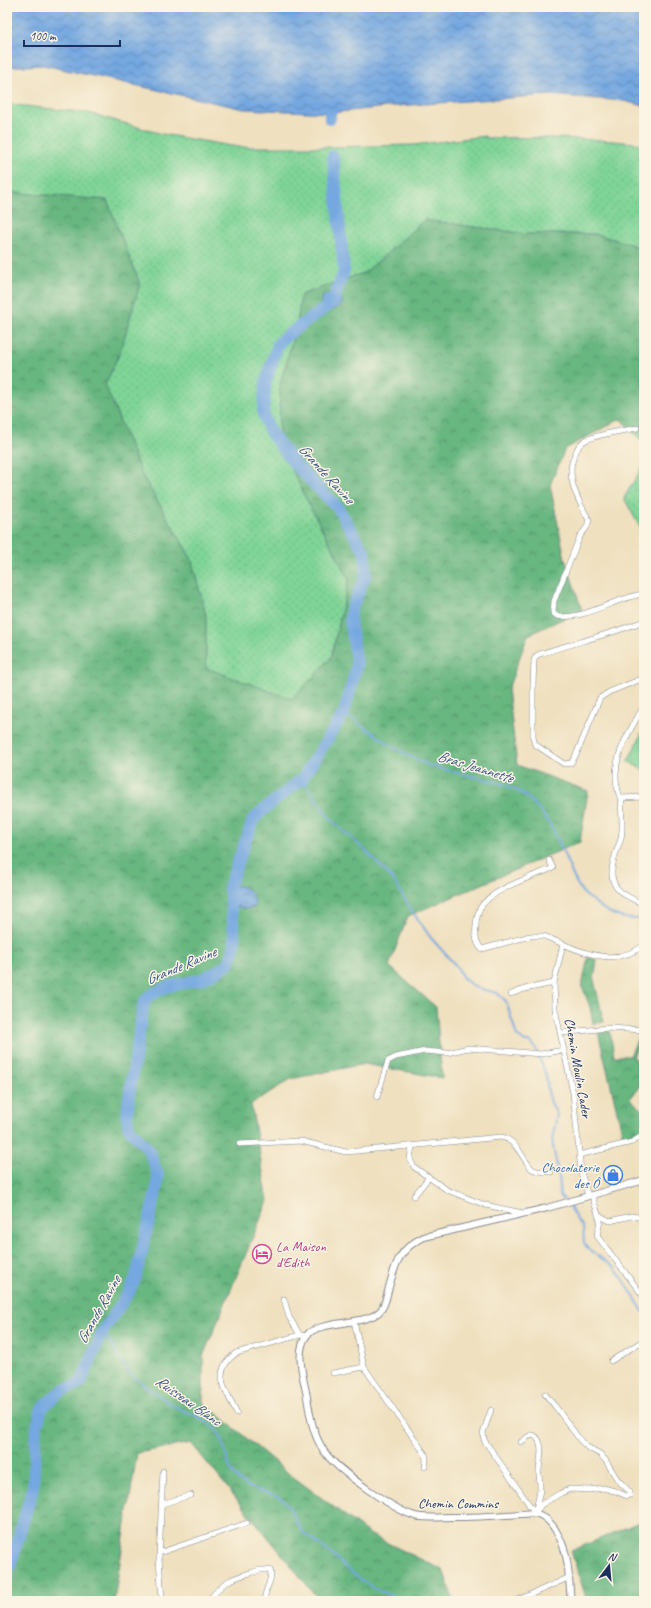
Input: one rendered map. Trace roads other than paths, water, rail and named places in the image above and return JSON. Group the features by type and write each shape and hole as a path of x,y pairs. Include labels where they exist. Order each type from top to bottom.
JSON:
{"street":[{"path":"637,428 588,439 580,444 574,454 571,465 571,478 580,505 589,520 587,528 580,536 554,601 554,613 557,616 569,617 644,594"},
{"path":"644,621 602,637 579,642 537,655 534,660 532,685 533,736 536,745 564,764 571,763 576,756 600,698 604,694 644,678"},
{"path":"644,706 619,752 616,763 615,772 618,790 620,797 622,798 621,839 613,861 612,879 617,889 622,893 644,904"},
{"path":"622,798 644,797"},
{"path":"549,860 553,868 491,896 481,907 476,920 475,930 478,945 482,949 530,936 544,936 576,950 606,957 624,955 637,950 644,945"},
{"name":"Chemin Moulin Cader","path":"563,944 554,983 555,1009 573,1093 581,1172 600,1221 597,1236 644,1297"},
{"path":"511,994 525,989 554,983"},
{"path":"561,1033 608,1028 644,1030"},
{"path":"377,1097 388,1062 396,1057 425,1051 447,1053 468,1048 541,1054 564,1050"},
{"path":"579,1155 632,1142 644,1135"},
{"path":"239,1144 301,1141 346,1152 501,1137 506,1138 515,1146 532,1169 551,1172"},
{"path":"412,1146 410,1159 414,1167 454,1194 485,1205 523,1213"},
{"path":"414,1196 429,1178"},
{"path":"237,1413 221,1378 222,1368 226,1362 236,1353 303,1336 314,1330 364,1319 380,1312 385,1302 394,1268 400,1255 414,1242 424,1237 560,1204 644,1180"},
{"path":"598,1215 610,1221 632,1216 644,1218"},
{"path":"284,1299 292,1324 303,1336"},
{"path":"354,1321 364,1367 425,1454 425,1467"},
{"name":"Chemin Commins","path":"303,1336 301,1366 314,1431 324,1452 341,1468 369,1490 396,1506 420,1517 478,1517 535,1513"},
{"path":"611,1362 644,1340"},
{"path":"333,1373 364,1367"},
{"path":"535,1513 542,1504 570,1489 589,1490 602,1488 627,1496 630,1495 630,1492 617,1479 606,1461 600,1454 587,1447 580,1440 545,1394"},
{"path":"491,1410 482,1433 484,1440 535,1513 550,1522 563,1543 570,1577 571,1601"},
{"path":"520,1442 533,1435 538,1439 540,1445 540,1488 535,1513"},
{"path":"162,1601 160,1553 163,1471"},
{"path":"162,1504 191,1495"},
{"path":"160,1553 247,1523"},
{"path":"209,1600 217,1588 224,1582 266,1569 270,1570 271,1580 265,1593 265,1601"},
{"path":"516,1601 570,1577"}],"water":[{"path":"7,7 644,7 644,106 624,101 550,95 397,106 330,113 244,109 43,65 7,67"},
{"path":"334,294 343,301 340,307 331,310 322,308 321,301 324,295"},
{"path":"232,884 246,889 252,894 254,898 254,908 248,909 238,907 231,901 228,896 226,885"}],"waterway":[{"path":"330,113 330,119"},
{"name":"Grande Ravine","path":"7,1577 33,1488 36,1430 42,1408 61,1391 81,1383 103,1331 129,1292 136,1277 157,1187 158,1175 149,1150 129,1128 127,1118 144,1002 149,996 166,987 202,979 228,964 233,954 235,942 229,887 253,820 302,779 344,713 357,665 350,619 351,610 366,575 365,553 338,508 293,462 270,432 263,413 266,381 278,344 286,336 325,308 334,298 344,271 333,156"},
{"name":"Bras Jeannette","path":"344,713 385,742 429,765 482,778 508,786 520,792 541,811 550,824 558,839 573,877 583,893 616,916 629,919 644,919"},
{"path":"302,779 331,820 366,851 392,878 412,911 431,938 457,967 463,978 474,987 497,993 506,1001 517,1036 525,1042 530,1042 535,1047 546,1075 549,1098 557,1115 552,1140 560,1183 559,1194 571,1208 576,1219 583,1227 584,1243 587,1248 614,1267 622,1277 644,1313"},
{"name":"Ruisseau Blanc","path":"103,1331 122,1362 135,1378 172,1405 202,1419 213,1426 223,1442 231,1470 239,1481 251,1488 282,1499 289,1506 301,1530 347,1569 372,1587 405,1601"}],"place":[{"name":"Chocolaterie des Ô","path":"613,1175"},
{"name":"La Maison d'Edith","path":"262,1254"}]}
